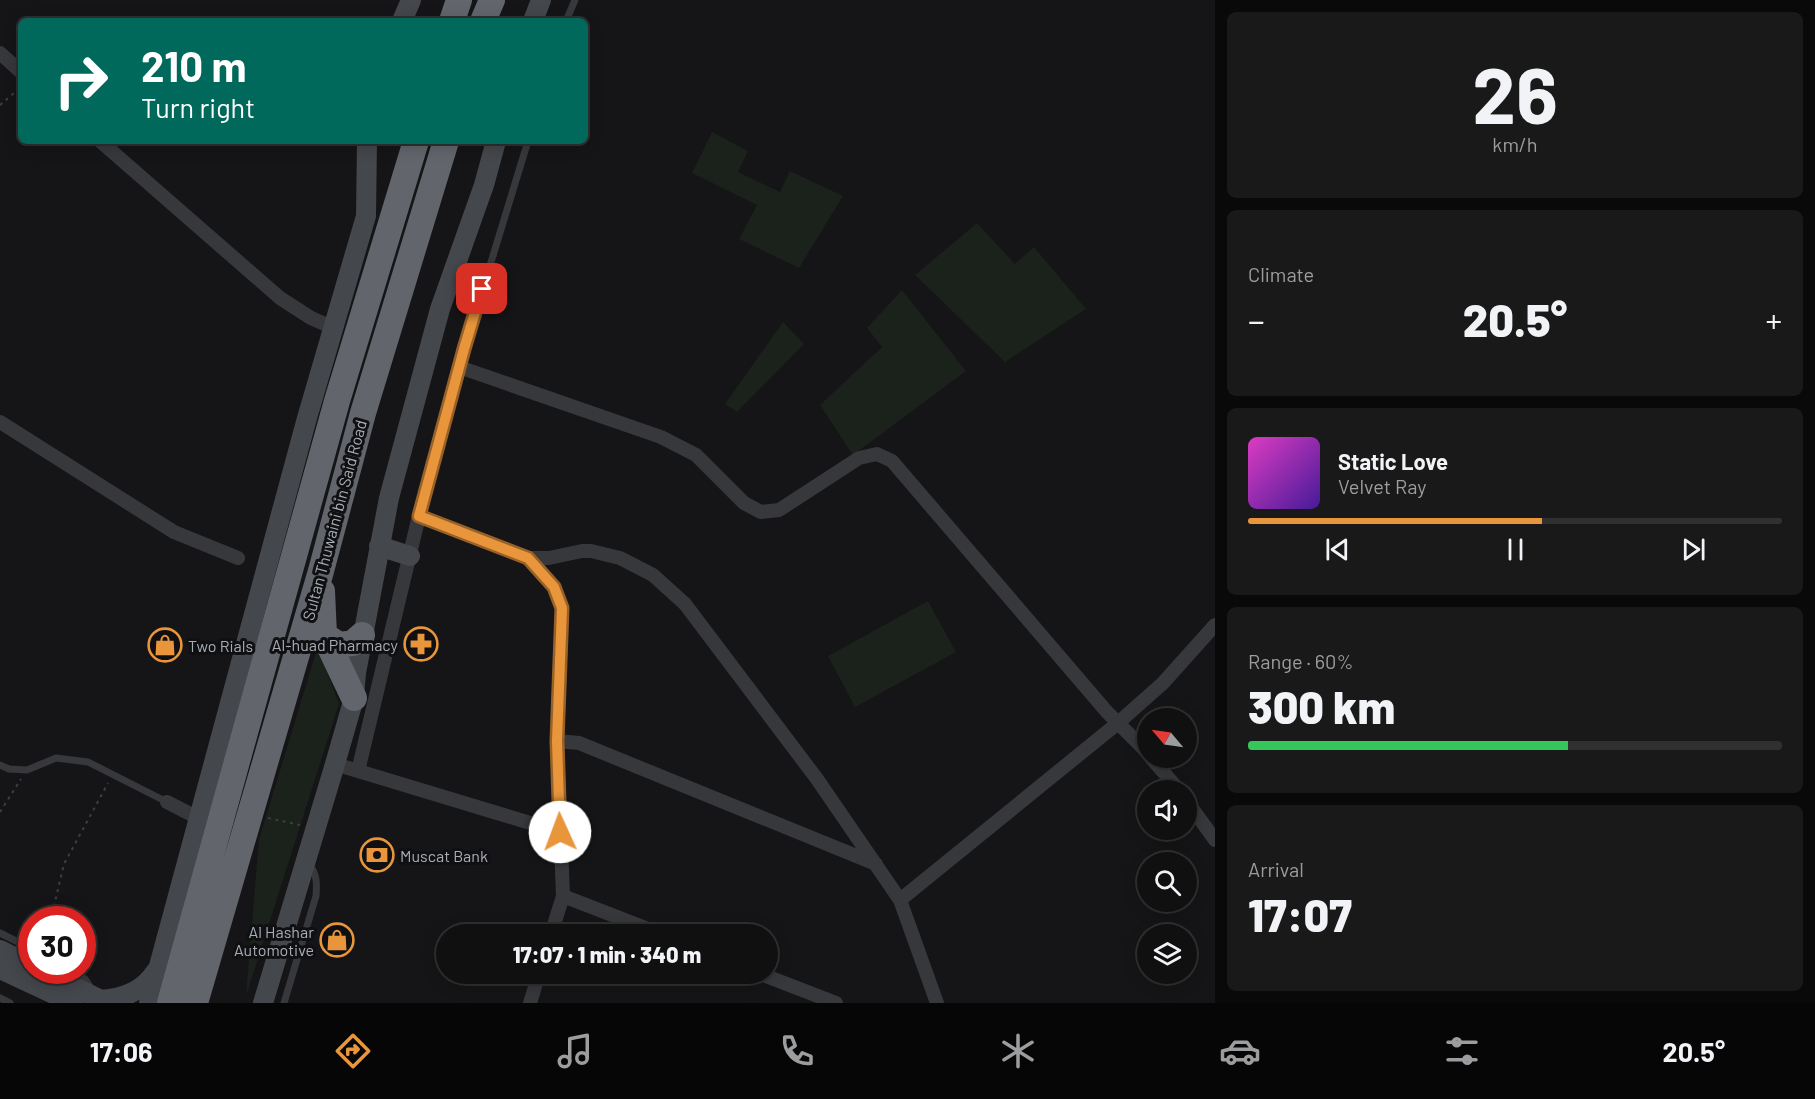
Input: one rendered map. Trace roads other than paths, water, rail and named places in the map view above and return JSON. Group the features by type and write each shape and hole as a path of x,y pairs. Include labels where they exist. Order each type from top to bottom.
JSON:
{"highway":[{"path":"453,18 459,0"},
{"path":"484,18 492,0"},
{"name":"Sultan Thuwaini bin Said Road","path":"170,1003 337,401 415,144"},
{"name":"Sultan Thuwaini bin Said Road","path":"195,1003 321,571 363,413 445,144"},
{"path":"321,571 324,635 354,698"},
{"path":"324,635 339,645 353,643 362,635"}],"street":[{"path":"403,18 411,0"},
{"path":"534,18 541,0"},
{"path":"0,53 18,69"},
{"path":"103,144 280,298 311,318 334,328"},
{"path":"149,1003 307,418 366,216 367,144"},
{"path":"263,1003 354,698 362,635 389,498 440,309 484,185 495,144"},
{"path":"358,771 419,516 459,367 661,437 696,455 744,503 761,512 779,510 859,458 877,454 892,461 1118,723 1137,742"},
{"path":"0,422 174,532 238,558"},
{"path":"419,516 528,558 549,558 582,551 620,558 653,575 685,604 817,779 900,900 937,1003"},
{"path":"379,546 410,556"},
{"path":"528,558 554,587 562,608 557,741 563,896 554,924"},
{"path":"900,900 1118,723 1163,683 1215,625"},
{"path":"557,741 579,743 876,864"},
{"path":"336,764 560,832"},
{"path":"1160,768 1170,780"},
{"path":"167,802 200,819"},
{"path":"1197,815 1215,840"},
{"path":"563,896 635,924"},
{"path":"0,951 18,959"},
{"path":"68,984 101,1000 114,999 135,991 153,976 161,963"},
{"path":"0,969 73,1003"},
{"path":"778,981 836,1003"},
{"path":"530,1003 536,984"}],"lane":[{"path":"567,18 574,0"},
{"path":"459,367 527,144"},
{"path":"0,765 9,769 27,770 56,758 88,762 167,802"},
{"path":"284,1003 316,896 317,882 314,870 306,859"},
{"path":"0,933 18,942"},
{"path":"89,984 101,1000"},
{"path":"0,998 10,1003"}],"place":[{"name":"Al-huad Pharmacy","path":"421,644"},
{"name":"Two Rials","path":"165,645"},
{"name":"Muscat Bank","path":"377,855"},
{"name":"Al Hashar Automotive","path":"337,940"}]}
